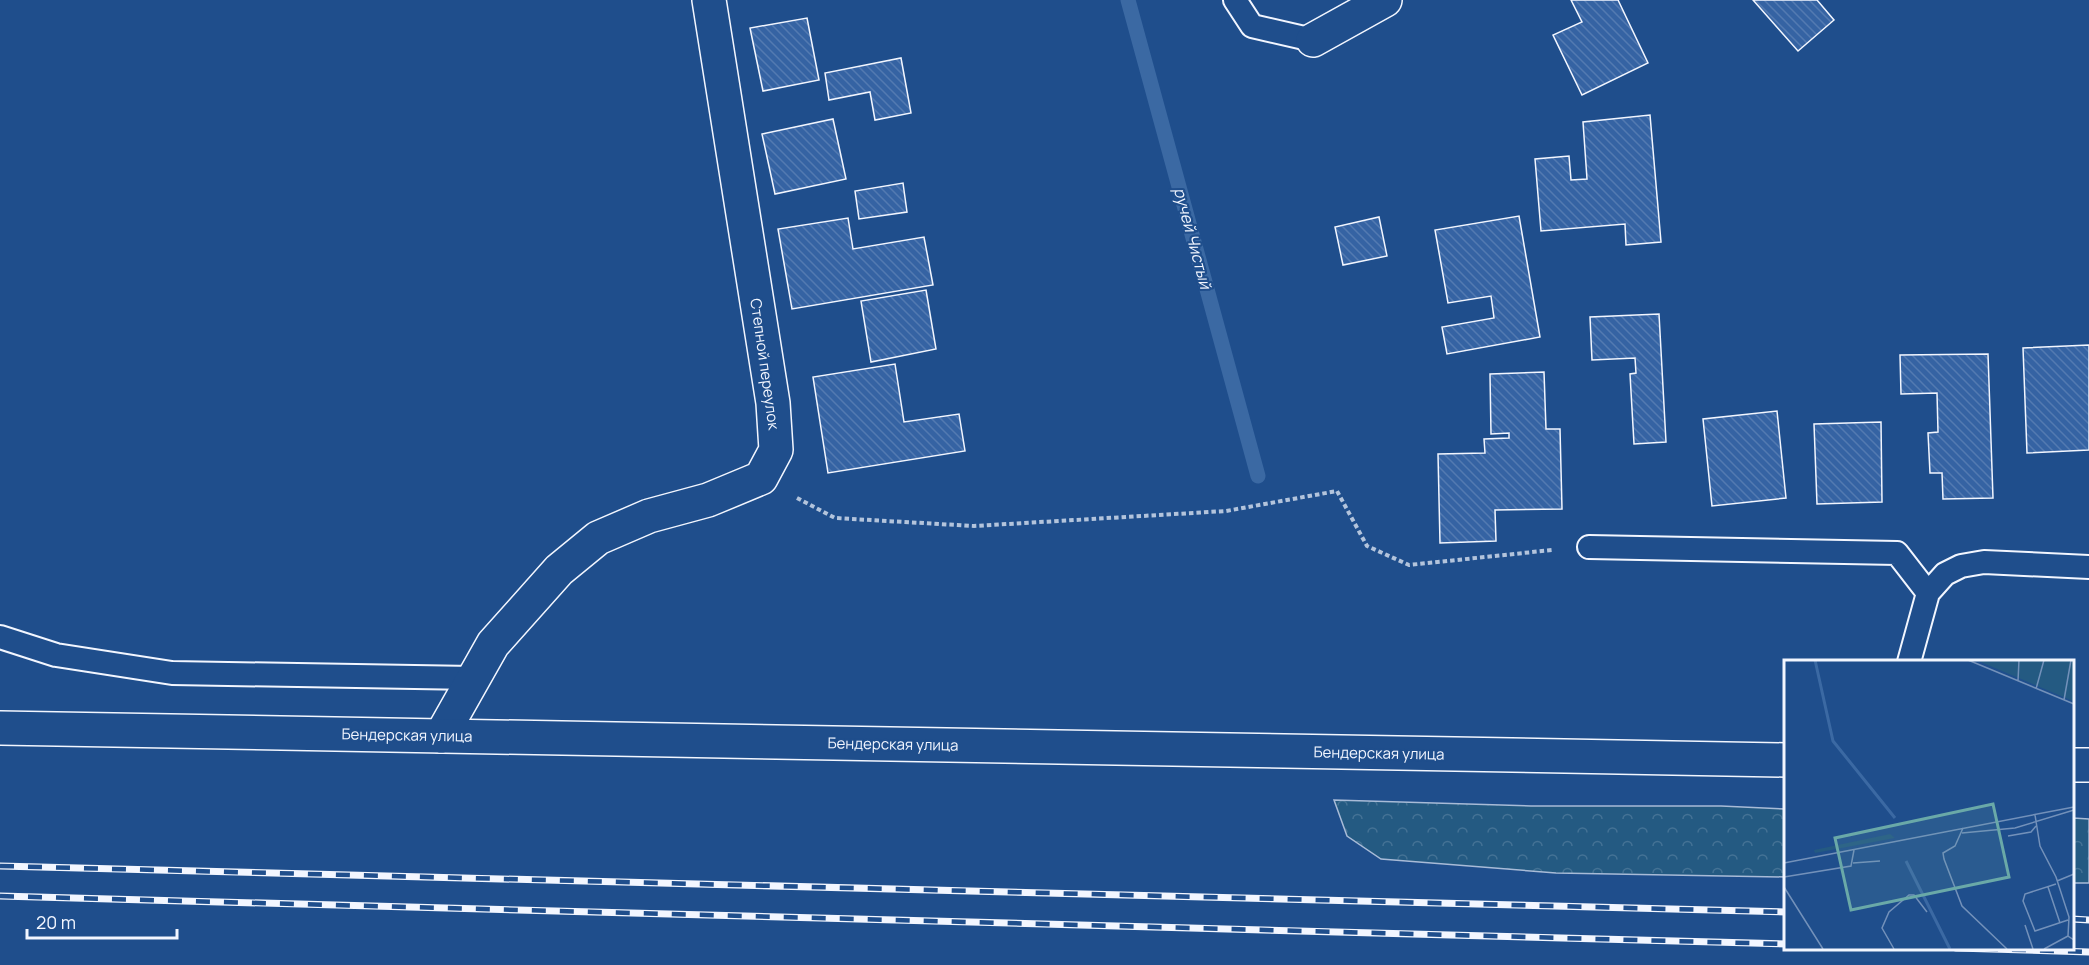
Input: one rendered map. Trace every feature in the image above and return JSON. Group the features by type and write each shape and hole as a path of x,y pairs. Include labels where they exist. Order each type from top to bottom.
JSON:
{"main road":[{"name":"Степной переулок","path":"709,0 772,403 776,450 761,478"},
{"path":"1313,40 1386,0"},
{"path":"441,736 493,644 559,570 598,538 649,516 708,500 761,478"},
{"name":"Бендерская улица","path":"0,728 1784,760"}],"lane":[{"path":"1235,0 1252,26 1313,40"},
{"path":"1589,547 1897,553 1928,593"},
{"path":"1909,660 1928,593 1945,574 1961,566 1984,562 2089,567"},
{"path":"0,637 56,655 172,673 473,678"}],"path":[{"path":"761,478 835,518 974,526 1226,511 1337,491 1367,546 1409,565 1589,547"}],"green space":[{"path":"1334,800 1531,806 1721,806 1784,809 1784,877 1556,873 1381,859 1347,836"},
{"path":"2074,818 2089,819 2089,883 2074,883"}],"building":[{"path":"1571,0 1618,0 1648,63 1582,95 1553,35 1582,22"},
{"path":"1753,0 1817,0 1834,20 1798,51"},
{"path":"807,18 819,80 763,91 750,28"},
{"path":"901,58 911,113 875,120 870,92 829,100 825,73"},
{"path":"1650,115 1661,242 1626,245 1625,224 1541,231 1535,159 1569,156 1571,180 1587,179 1583,122"},
{"path":"833,119 846,179 775,194 762,134"},
{"path":"903,183 907,212 859,219 855,191"},
{"path":"1519,216 1540,337 1447,354 1442,327 1494,318 1491,296 1448,303 1435,230"},
{"path":"1379,217 1387,256 1343,265 1335,227"},
{"path":"848,218 853,249 924,237 933,285 792,309 778,229"},
{"path":"926,290 936,349 871,362 861,301"},
{"path":"1659,314 1666,442 1634,444 1630,374 1636,373 1635,358 1592,360 1590,317"},
{"path":"2089,345 2089,450 2027,453 2023,348"},
{"path":"1988,354 1993,498 1943,499 1942,473 1930,473 1928,433 1938,432 1937,393 1901,394 1900,355"},
{"path":"895,364 904,422 959,414 965,451 828,473 813,377"},
{"path":"1544,372 1546,429 1560,429 1562,509 1495,510 1496,541 1440,543 1438,454 1485,453 1484,439 1509,438 1509,433 1491,434 1490,374"},
{"path":"1777,411 1786,498 1712,506 1703,419"},
{"path":"1881,422 1882,502 1817,504 1814,424"}],"waterway":[{"name":"ручей Чистый","path":"1128,0 1258,476"}],"railway":[{"path":"0,866 1784,912"},
{"path":"0,896 1784,944"},
{"path":"2074,919 2089,920"},
{"path":"2022,950 2089,952"}]}
